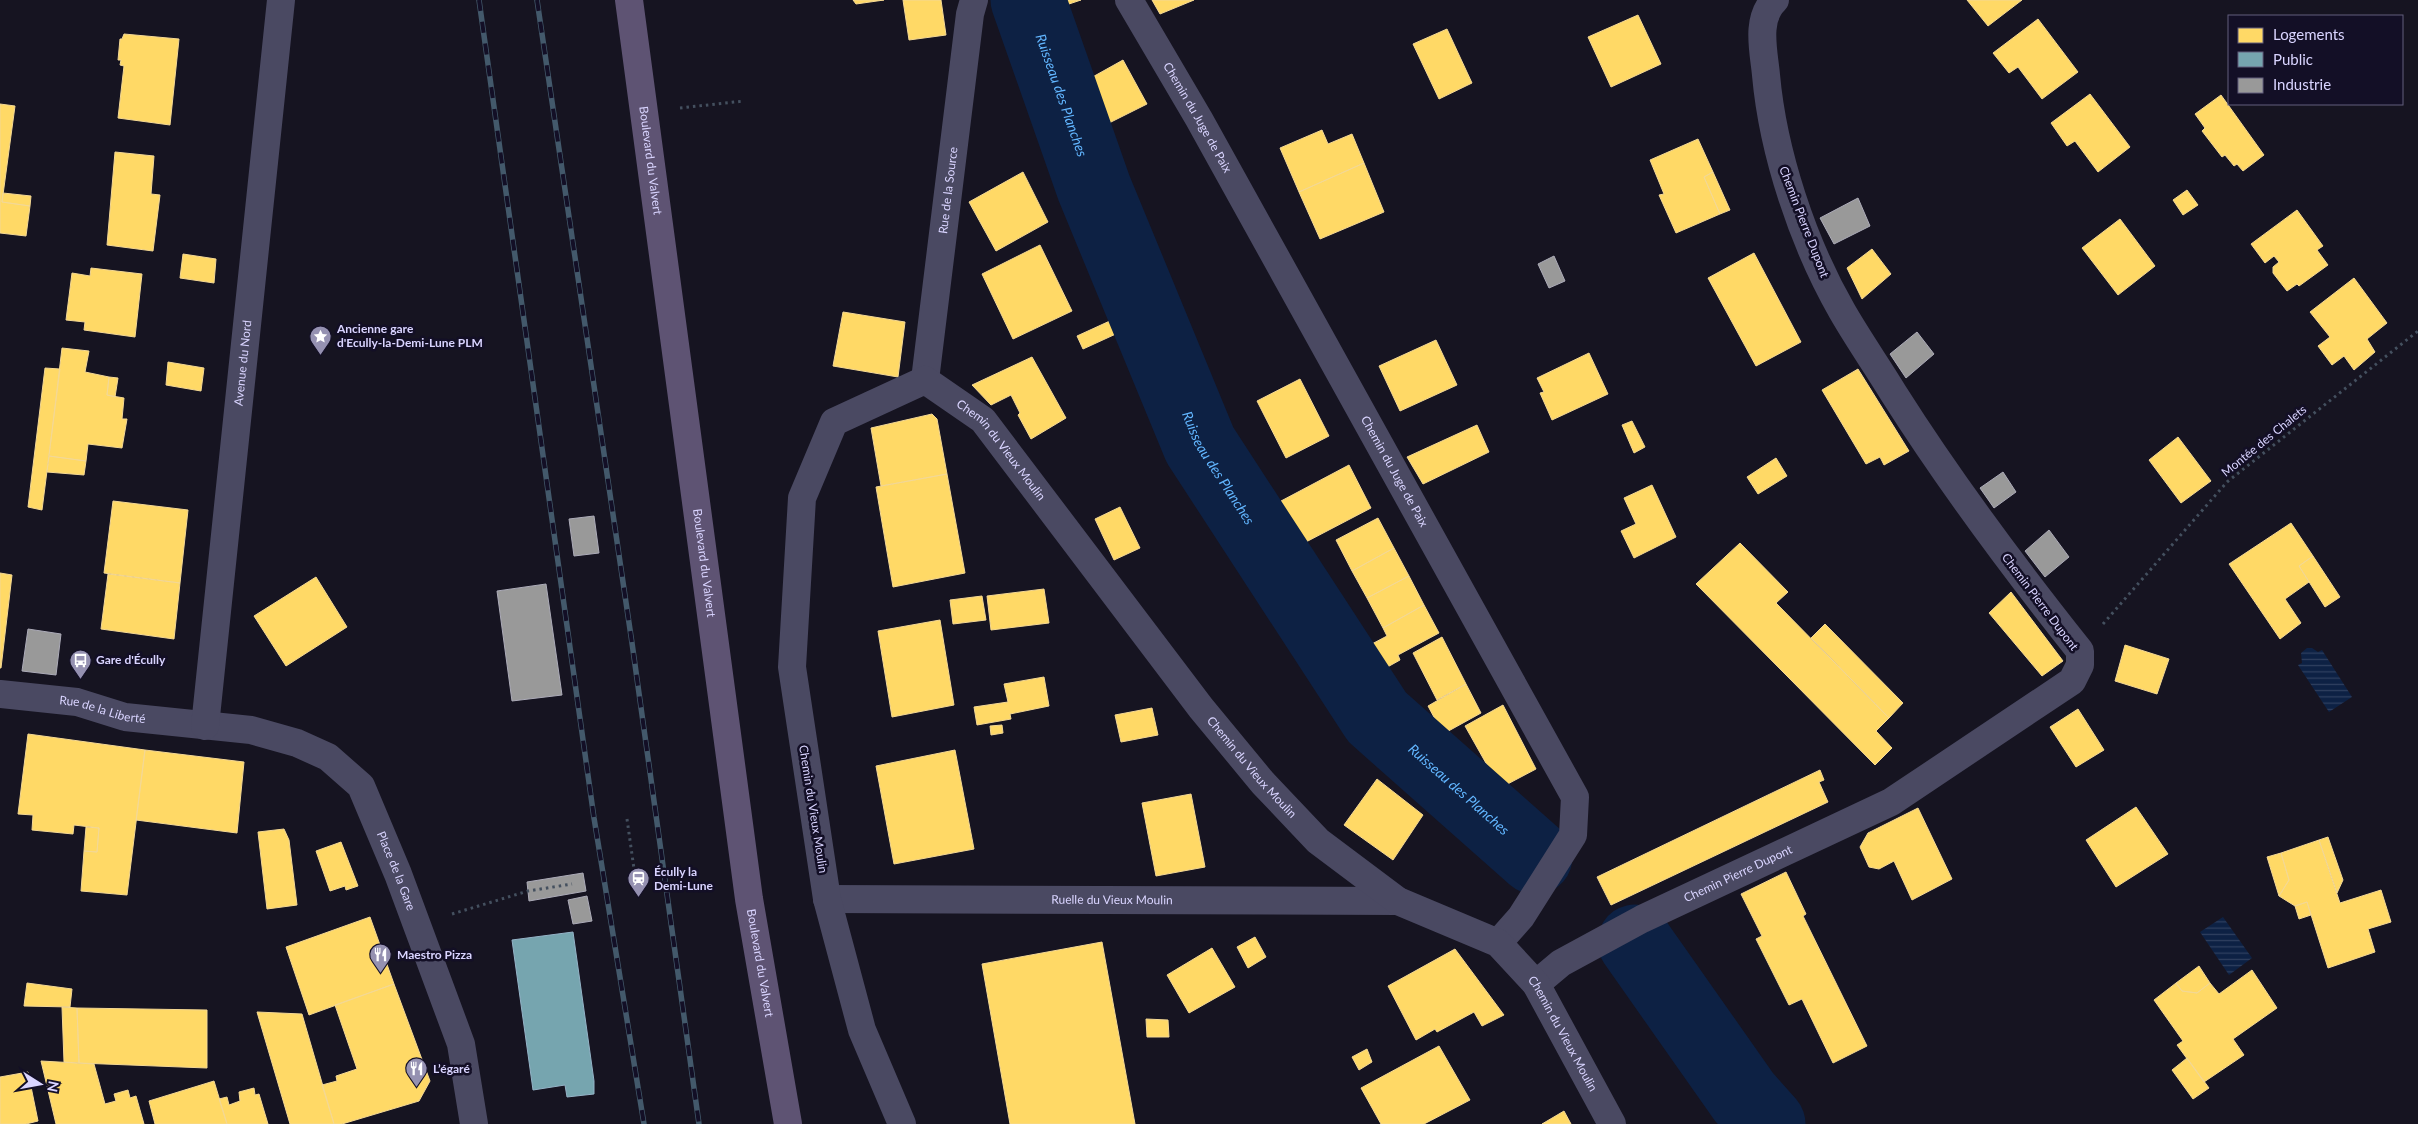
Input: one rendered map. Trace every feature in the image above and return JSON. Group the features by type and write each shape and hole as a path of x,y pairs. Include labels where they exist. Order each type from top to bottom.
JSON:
{"main road":[{"name":"Boulevard du Valvert","path":"629,0 750,899 788,1124"}],"street":[{"name":"Avenue du Nord","path":"205,726 281,0"},
{"name":"Rue de la Source","path":"925,380 970,14 974,0"},
{"name":"Chemin du Juge de Paix","path":"1129,0 1213,145 1575,797 1573,835 1521,917 1498,943"},
{"name":"Chemin Pierre Dupont","path":"1536,984 1562,963 1642,919 1891,802 2072,681 2080,665 2080,651 2002,552 1928,448 1841,310 1816,258 1779,158 1768,94 1762,28 1775,0"},
{"name":"Chemin du Vieux Moulin","path":"902,1124 862,1030 827,899 792,667 802,498 834,422 925,380 983,420 1201,708 1264,783 1318,841 1398,901 1498,943 1536,984 1612,1124"},
{"name":"Rue de la Liberté","path":"0,694 77,702 125,717 205,726"},
{"name":"Place de la Gare","path":"205,726 251,730 297,742 328,758 361,786 398,874 461,1044 474,1124"},
{"name":"Ruelle du Vieux Moulin","path":"827,899 1398,901"}],"path":[{"path":"677,108 744,101"},
{"name":"Montée des Chalets","path":"2080,651 2227,482 2418,331"},
{"path":"626,819 634,876"},
{"path":"451,914 528,891 572,884"}],"water":[{"path":"2307,648 2312,648 2318,652 2322,650 2352,697 2329,712 2298,665 2302,663 2301,653"},
{"path":"2223,917 2252,958 2229,975 2200,932"}],"building: Logements":[{"path":"853,0 884,0 856,4"},
{"path":"903,0 941,0 946,35 909,40"},
{"path":"1042,0 1081,0 1045,12"},
{"path":"1152,0 1194,0 1160,14"},
{"path":"1967,0 2022,0 1988,26"},
{"path":"1638,15 1661,64 1611,87 1588,37"},
{"path":"2038,19 2078,72 2042,99 2018,67 2009,73 1993,53"},
{"path":"1447,29 1472,83 1439,99 1413,44"},
{"path":"124,34 179,39 170,125 118,118 124,66 120,65 121,60 118,60 120,39 122,39"},
{"path":"1123,60 1147,104 1095,130 1090,120 1097,117 1080,84"},
{"path":"2090,94 2130,147 2098,172 2075,141 2067,146 2051,123"},
{"path":"2221,95 2264,155 2243,171 2237,164 2234,166 2225,155 2222,157 2202,131 2205,128 2195,114"},
{"path":"0,104 15,106 2,202 30,206 26,236 0,233"},
{"path":"1322,130 1328,144 1352,134 1364,163 1299,192 1280,148"},
{"path":"1698,139 1713,172 1704,177 1720,214 1676,233 1659,195 1664,194 1650,160"},
{"path":"115,152 154,156 151,194 160,195 153,251 107,245"},
{"path":"1364,163 1384,212 1320,239 1299,192"},
{"path":"1023,172 1048,222 996,251 969,202"},
{"path":"1713,172 1730,210 1720,214 1704,177"},
{"path":"2187,190 2198,205 2183,215 2173,200"},
{"path":"3,193 31,196 30,206 2,202"},
{"path":"2297,210 2323,246 2317,250 2328,265 2299,286 2297,284 2287,291 2273,273 2273,267 2279,262 2274,256 2265,263 2251,244"},
{"path":"2120,219 2155,266 2118,295 2082,248"},
{"path":"1040,245 1072,311 1013,339 982,274"},
{"path":"1872,249 1891,274 1862,299 1847,268"},
{"path":"1754,253 1801,342 1756,366 1708,278"},
{"path":"183,254 216,259 214,283 180,278"},
{"path":"91,268 142,274 135,337 84,330 85,322 66,320 72,273 90,276"},
{"path":"2354,278 2387,323 2367,339 2375,352 2354,370 2344,356 2332,365 2318,346 2330,337 2310,312"},
{"path":"843,312 905,322 898,377 833,366"},
{"path":"1112,320 1118,333 1083,349 1077,336"},
{"path":"1436,340 1457,385 1400,411 1379,366"},
{"path":"62,348 89,351 85,372 109,377 107,395 124,398 122,419 127,419 122,448 88,444 86,461 49,456"},
{"path":"1589,353 1608,394 1552,420 1540,393 1544,392 1537,378"},
{"path":"1032,357 1066,418 1031,439 1018,415 1020,413 1011,395 991,405 972,385"},
{"path":"168,362 204,368 201,391 166,385"},
{"path":"45,368 60,369 42,510 28,507"},
{"path":"1858,369 1909,451 1884,465 1880,457 1866,464 1822,390"},
{"path":"109,377 118,378 115,397 107,395"},
{"path":"1300,379 1329,436 1286,458 1257,401"},
{"path":"932,414 937,419 947,474 881,486 871,428"},
{"path":"1632,421 1645,447 1634,453 1622,425"},
{"path":"1477,425 1489,452 1423,484 1407,457"},
{"path":"2178,437 2211,481 2181,503 2149,460"},
{"path":"49,456 86,461 84,475 47,472"},
{"path":"1776,458 1787,476 1758,494 1747,477"},
{"path":"1349,465 1371,508 1304,543 1281,501"},
{"path":"947,474 965,573 893,587 876,487"},
{"path":"1652,485 1676,537 1634,558 1621,531 1636,524 1624,498"},
{"path":"113,501 188,510 180,583 104,573"},
{"path":"1120,507 1140,548 1114,560 1095,519"},
{"path":"1378,518 1394,548 1352,571 1336,540"},
{"path":"2291,523 2313,556 2299,566 2309,582 2285,599 2301,623 2280,639 2229,564"},
{"path":"1740,543 1788,592 1776,603 1889,718 1876,731 1892,748 1875,765 1696,584"},
{"path":"1394,548 1409,576 1367,598 1352,571"},
{"path":"2313,556 2340,597 2325,607 2299,566"},
{"path":"0,573 12,575 1,668 0,668"},
{"path":"108,574 180,583 174,639 101,629"},
{"path":"1409,576 1424,605 1383,628 1367,598"},
{"path":"316,577 347,627 286,666 254,616"},
{"path":"1044,589 1049,623 991,630 987,596"},
{"path":"2011,592 2063,661 2042,676 1989,613"},
{"path":"982,596 986,620 953,624 950,600"},
{"path":"1424,605 1439,633 1398,655 1400,660 1366,679 1353,654 1387,636 1383,628"},
{"path":"940,620 954,705 892,717 878,631"},
{"path":"1825,624 1903,703 1889,718 1811,638"},
{"path":"1442,637 1466,684 1437,700 1413,653"},
{"path":"2125,645 2169,659 2157,694 2115,681"},
{"path":"1044,677 1049,706 1010,714 1011,719 977,725 974,707 1008,702 1004,684"},
{"path":"1466,684 1481,713 1443,734 1428,706"},
{"path":"1503,705 1536,769 1500,788 1465,726"},
{"path":"1152,708 1158,735 1121,742 1115,715"},
{"path":"2078,709 2104,750 2076,767 2050,727"},
{"path":"1002,725 1003,733 991,735 990,726"},
{"path":"28,734 145,750 127,895 81,891 84,851 97,852 99,828 74,825 73,834 32,830 33,815 18,814"},
{"path":"145,750 244,762 237,833 136,820"},
{"path":"955,750 974,849 894,864 876,766"},
{"path":"1820,770 1824,780 1819,782 1828,802 1611,905 1597,877"},
{"path":"1377,779 1423,815 1393,860 1344,825"},
{"path":"1191,794 1205,867 1156,876 1142,803"},
{"path":"2136,807 2168,854 2116,887 2086,840"},
{"path":"1918,808 1952,879 1912,900 1894,861 1879,869 1869,867 1860,847 1868,833"},
{"path":"86,827 99,828 97,852 84,851"},
{"path":"284,829 289,840 297,905 267,909 258,832"},
{"path":"2328,837 2343,880 2337,893 2319,840"},
{"path":"2319,840 2340,903 2381,890 2391,922 2368,929 2375,952 2328,968 2307,902 2295,906 2279,896 2289,880 2281,853"},
{"path":"341,842 358,886 346,890 345,886 330,891 316,851"},
{"path":"2281,853 2289,880 2279,896 2267,857"},
{"path":"1786,872 1806,914 1803,916 1867,1046 1833,1063 1802,999 1789,1005 1756,939 1762,936 1741,894"},
{"path":"2307,902 2311,915 2299,919 2295,906"},
{"path":"370,917 394,984 309,1015 286,947"},
{"path":"1255,937 1266,957 1248,968 1237,947"},
{"path":"1102,942 1135,1124 1010,1124 982,964"},
{"path":"1212,948 1235,987 1189,1013 1167,975"},
{"path":"1455,949 1504,1015 1482,1026 1474,1012 1437,1032 1435,1029 1416,1040 1388,986"},
{"path":"2199,966 2210,983 2197,993 2182,991 2176,983"},
{"path":"2252,970 2277,1008 2233,1039 2244,1055 2204,1082 2177,1045 2183,1041 2154,1000 2176,983 2182,991 2197,993 2210,983 2219,994"},
{"path":"27,983 72,989 70,1007 24,1006"},
{"path":"394,984 430,1081 419,1101 342,1124 334,1124 322,1085 337,1081 336,1076 357,1069 335,1005"},
{"path":"62,1007 77,1008 79,1063 64,1062"},
{"path":"77,1008 207,1010 207,1068 79,1063"},
{"path":"257,1012 302,1014 334,1124 290,1124"},
{"path":"1146,1019 1168,1020 1169,1037 1147,1037"},
{"path":"1439,1046 1470,1100 1424,1124 1381,1124 1361,1088"},
{"path":"1367,1049 1372,1062 1359,1070 1352,1057"},
{"path":"2187,1058 2209,1088 2193,1099 2172,1070"},
{"path":"41,1061 94,1064 105,1104 116,1101 114,1094 128,1090 130,1098 136,1096 144,1124 56,1124"},
{"path":"28,1072 38,1121 26,1124 0,1124 0,1077"},
{"path":"214,1081 227,1124 155,1124 149,1101"},
{"path":"254,1088 255,1095 259,1094 268,1124 227,1124 219,1099 227,1097 229,1105 240,1101 239,1092"},
{"path":"1564,1111 1571,1124 1542,1124"}],"building: Public":[{"path":"573,932 594,1081 594,1094 567,1097 565,1085 533,1090 512,940"}],"building: Industrie":[{"path":"1858,198 1870,226 1834,244 1820,218"},
{"path":"1554,256 1565,281 1549,288 1538,264"},
{"path":"1917,332 1934,354 1906,378 1890,354"},
{"path":"2003,472 2016,492 1994,508 1980,488"},
{"path":"594,516 599,553 574,556 569,519"},
{"path":"2049,530 2069,557 2045,577 2025,551"},
{"path":"546,584 562,695 512,701 497,591"},
{"path":"28,629 61,634 56,675 22,671"},
{"path":"583,873 586,891 529,901 527,882"},
{"path":"587,896 592,921 573,924 568,900"}],"waterway":[{"name":"Ruisseau des Planches","path":"1028,0 1094,188 1200,445 1377,717 1535,857"},
{"name":"Ruisseau des Planches","path":"1635,942 1744,1097 1768,1124"}],"railway":[{"path":"479,0 594,818 644,1124"},
{"path":"537,0 632,643 699,1124"}],"place":[{"name":"Ancienne gare d'Ecully-la-Demi-Lune PLM","path":"321,355"},
{"name":"Gare d'Écully","path":"80,679"},
{"name":"Écully la Demi-Lune","path":"638,898"},
{"name":"Maestro Pizza","path":"381,974"},
{"name":"L’égaré","path":"417,1088"}]}
